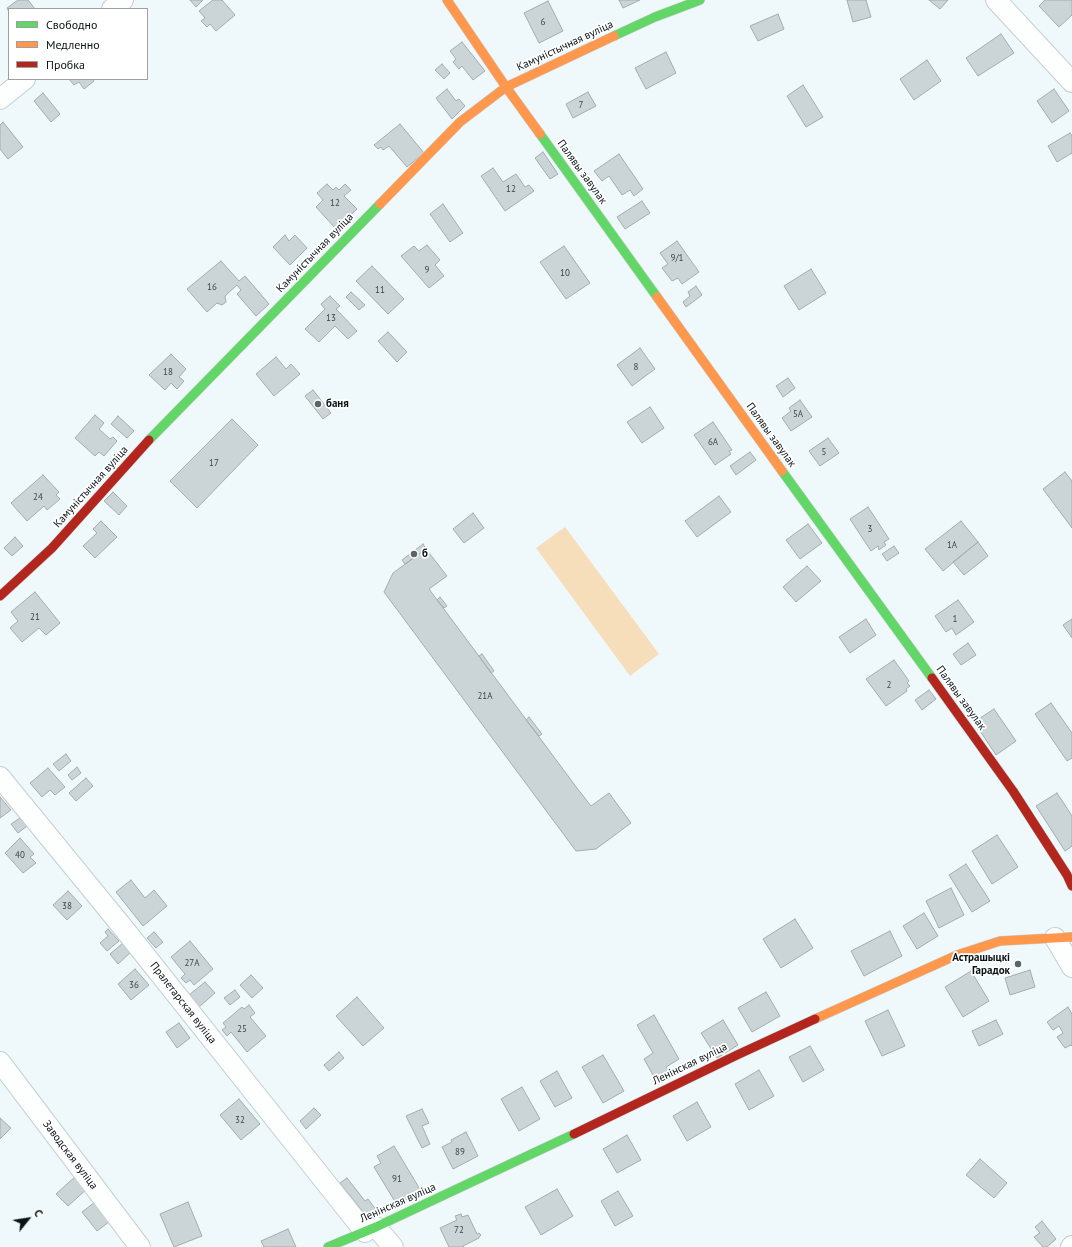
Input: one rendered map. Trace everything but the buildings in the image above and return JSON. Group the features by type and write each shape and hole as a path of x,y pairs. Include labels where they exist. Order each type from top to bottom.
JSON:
{"street":[{"path":"113,8 123,0"},
{"name":"Палявы завулак","path":"447,0 506,87 1013,792 1067,875 1072,886"},
{"name":"Камуністычная вуліца","path":"0,596 52,548 162,426 460,122 506,87 655,17 700,0"},
{"path":"996,0 1072,82"},
{"path":"0,99 24,80"},
{"name":"Пралетарская вуліца","path":"0,777 370,1229 393,1247"},
{"path":"1063,937 1072,966"},
{"name":"Ленінская вуліца","path":"328,1247 529,1156 737,1055 957,955 1000,941 1063,937"},
{"name":"Заводская вуліца","path":"0,1062 140,1247"}],"shaded area":[{"path":"565,527 659,654 630,676 536,548"}],"traffic: fast":[{"path":"614,36 655,17 700,0"},
{"path":"540,134 657,297"},
{"path":"149,440 380,204"},
{"path":"782,471 932,678"},
{"path":"328,1247 376,1227 574,1134"}],"traffic: slow":[{"path":"447,0 540,134"},
{"path":"380,204 460,122 506,87 614,36"},
{"path":"657,297 782,471"},
{"path":"815,1019 957,955 1000,941 1072,937"}],"traffic: jam":[{"path":"0,596 52,548 149,440"},
{"path":"932,678 1013,791 1067,875 1072,886"},
{"path":"574,1134 815,1019"}],"place":[{"name":"баня","path":"318,404"},
{"name":"б","path":"414,554"},
{"name":"Астрашыцкі Гарадок","path":"1018,964"}]}
